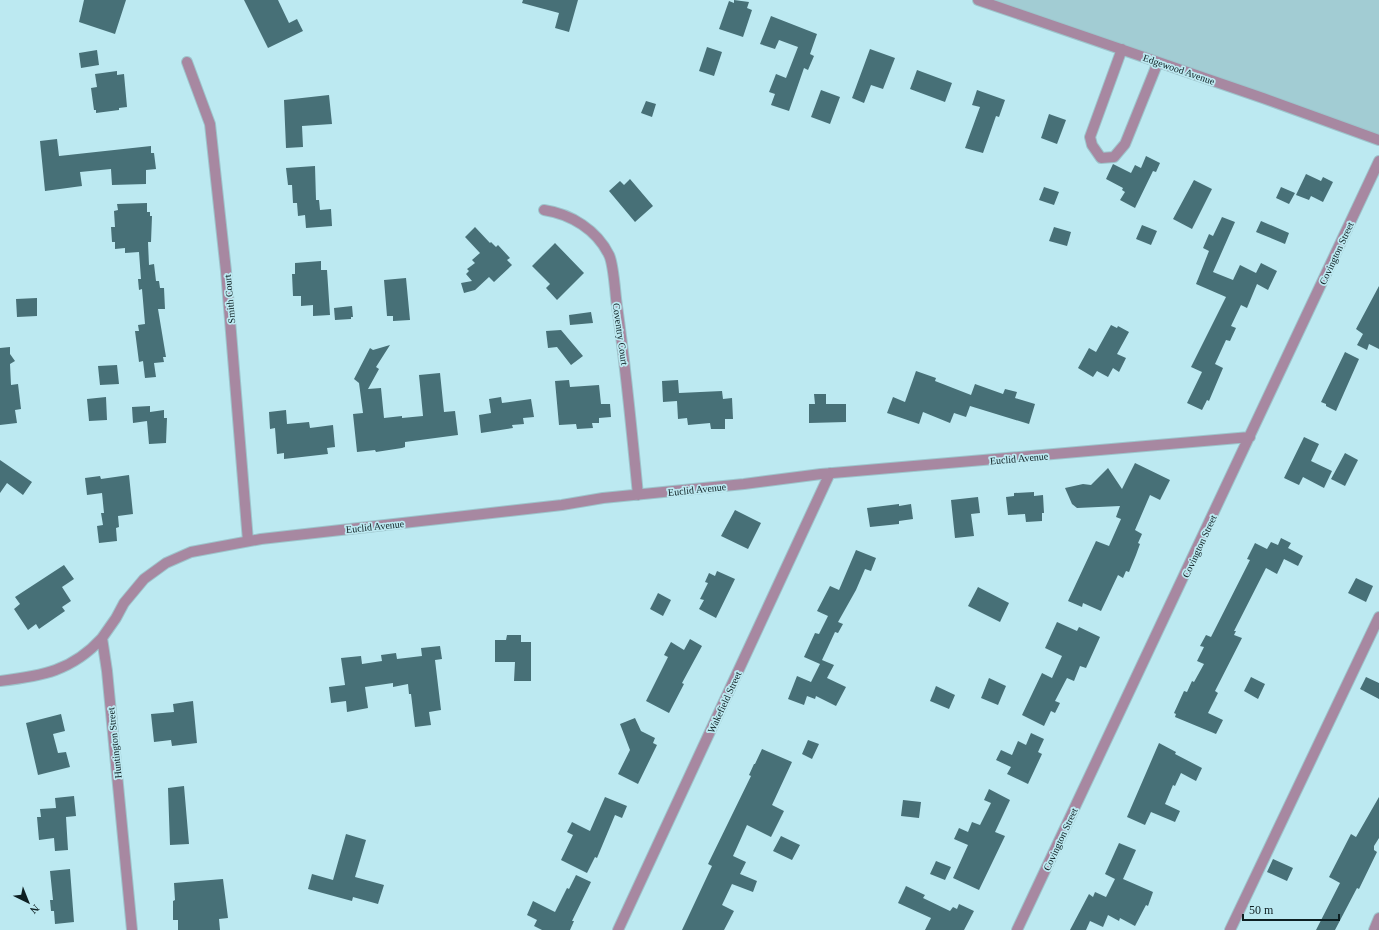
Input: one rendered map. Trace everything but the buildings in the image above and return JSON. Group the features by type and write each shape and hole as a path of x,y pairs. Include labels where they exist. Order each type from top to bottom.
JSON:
{"street":[{"name":"Edgewood Avenue","path":"978,0 1122,49 1379,140"},
{"path":"1122,49 1090,137 1092,145 1101,158 1114,157 1125,144 1158,62"},
{"name":"Smith Court","path":"187,62 210,124 227,278 248,541"},
{"name":"Covington Street","path":"1017,930 1379,161"},
{"name":"Coventry Court","path":"544,210 559,212 587,227 600,241 610,256 624,358 638,495"},
{"name":"Euclid Avenue","path":"102,638 130,595 151,573 166,563 192,552 248,541 830,474 1250,437"},
{"name":"Wakefield Street","path":"618,930 830,474"},
{"path":"1230,930 1379,617"},
{"path":"0,682 32,678 65,667 83,657 102,638"},
{"name":"Huntington Street","path":"102,638 107,671 132,930"},
{"path":"1374,930 1379,918"}],"shaded area":[{"path":"994,0 1379,0 1379,141"}]}
